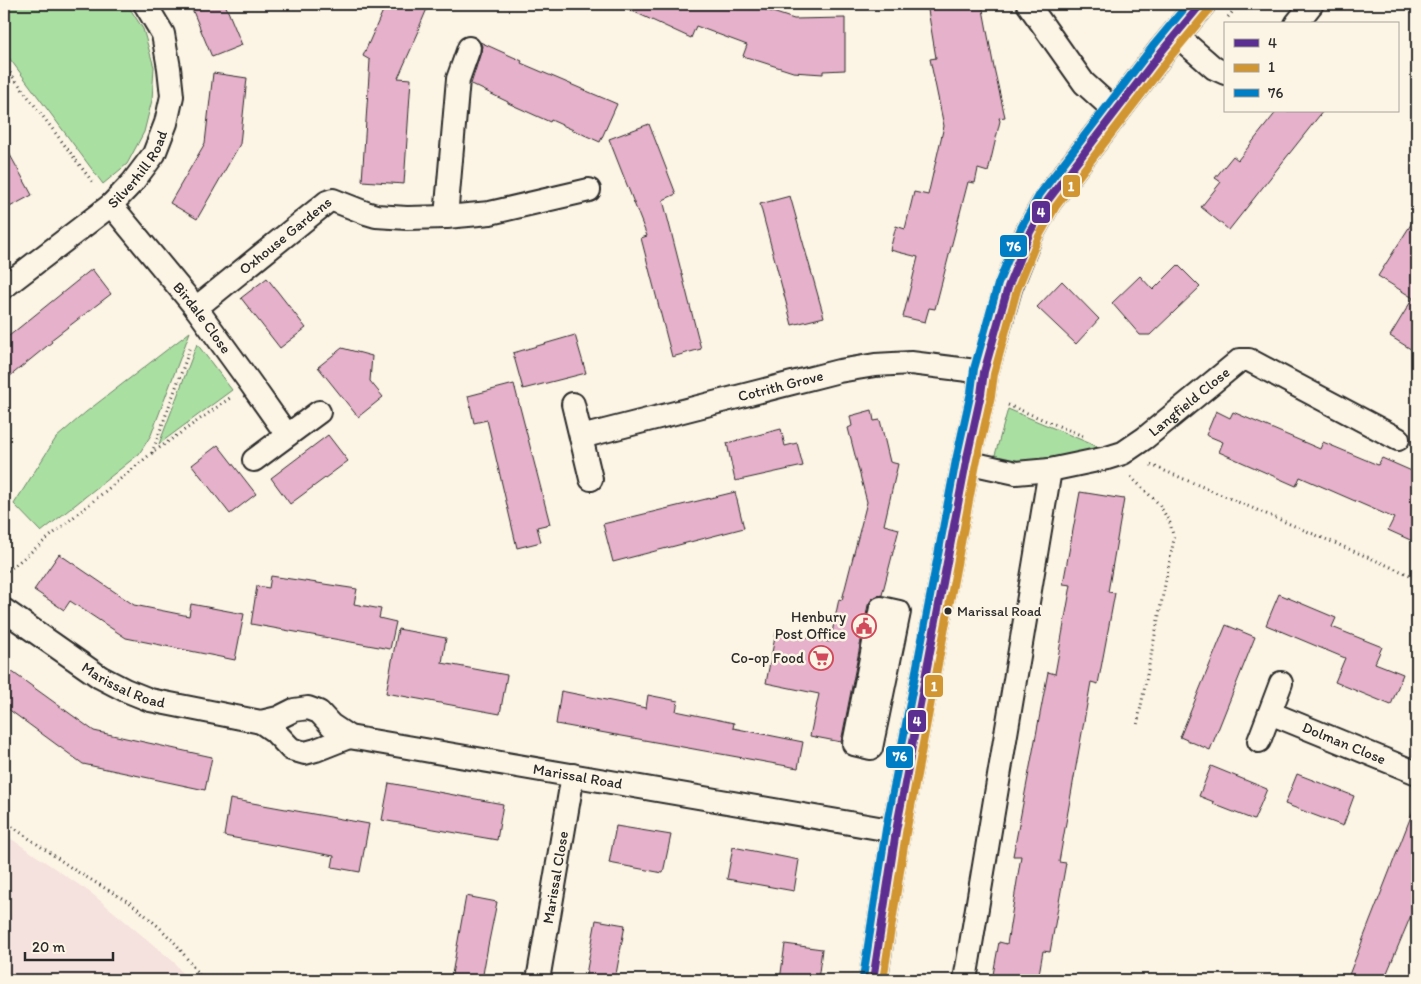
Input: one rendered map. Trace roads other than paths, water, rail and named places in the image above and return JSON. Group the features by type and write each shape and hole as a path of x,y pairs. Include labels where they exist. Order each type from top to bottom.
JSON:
{"main road":[{"path":"873,980 896,831 966,462 982,383 1008,287 1030,232 1048,200 1175,34 1201,4"}],"street":[{"name":"Silverhill Road","path":"4,287 111,205 132,183 154,154 166,123 172,96 163,34 145,4"},
{"path":"1028,4 1084,83 1115,111"},
{"path":"1298,22 1312,4"},
{"path":"1175,34 1214,68 1224,73"},
{"path":"446,217 458,79 469,48"},
{"name":"Oxhouse Gardens","path":"199,313 327,202 333,200 376,216 407,218 446,217 490,213 589,190"},
{"name":"Birdale Close","path":"111,205 199,313 287,435"},
{"name":"Langfield Close","path":"966,462 1016,473 1050,470 1115,456 1145,438 1240,360 1249,360 1398,439"},
{"name":"Cotrith Grove","path":"581,437 839,371 875,365 910,363 982,383"},
{"path":"573,404 591,479"},
{"path":"254,460 319,412"},
{"path":"965,980 1050,470"},
{"path":"882,608 899,612 871,748 854,744 882,608"},
{"name":"Marissal Road","path":"4,610 100,677 150,700 261,722 274,731 291,749 305,753 349,737"},
{"path":"1259,741 1281,684"},
{"name":"Marissal Road","path":"261,722 278,718 294,710 308,708 319,712 331,725 349,737 896,831"},
{"name":"Dolman Close","path":"1270,713 1417,773"},
{"name":"Marissal Close","path":"538,980 573,775"}],"place":[{"name":"Marissal Road","path":"948,611"},
{"name":"Henbury Post Office","path":"864,626"},
{"name":"Co-op Food","path":"821,658"}]}
